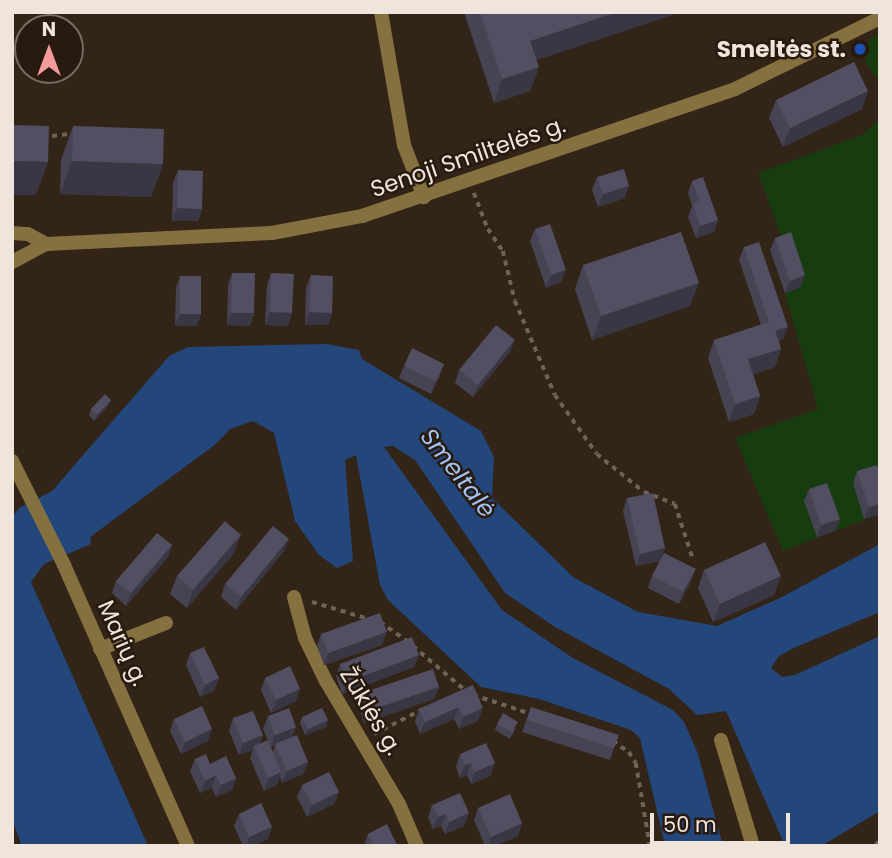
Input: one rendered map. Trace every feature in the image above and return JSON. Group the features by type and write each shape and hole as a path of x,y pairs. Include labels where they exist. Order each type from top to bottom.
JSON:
{"street":[{"path":"381,12 404,145 424,197"},
{"name":"Senoji Smiltelės g.","path":"12,262 46,244 272,233 362,216 424,197 764,78 880,18"},
{"name":"Senoji Smiltelės g.","path":"12,233 28,233 46,244"},
{"name":"Marių g.","path":"12,461 64,565 188,846"},
{"name":"Žūklės g.","path":"294,597 321,671 364,741 417,846"},
{"path":"100,649 166,622"},
{"path":"721,740 753,846"}],"path":[{"path":"52,136 80,132"},
{"path":"469,181 488,229 503,251 515,301 555,395 597,454 644,492 676,504 693,559"},
{"path":"294,597 389,624 468,693 535,715"},
{"path":"456,695 468,693"},
{"path":"364,741 386,724 433,705"},
{"path":"607,739 619,743 636,763 650,846"},
{"path":"875,846 880,839"}],"green space":[{"path":"880,32 880,83 865,61 866,44"},
{"path":"880,119 880,514 783,551 735,438 818,409 785,293 800,287 758,173 862,135"}],"water":[{"name":"Smeltalė","path":"327,344 359,350 362,359 481,431 494,457 492,498 573,577 638,612 717,626 780,598 880,544 880,612 796,647 779,656 771,668 782,677 795,675 880,636 880,811 821,846 785,846 726,711 697,715 669,689 555,627 505,593 415,460 393,446 384,447 502,610 573,658 673,710 684,722 698,754 723,846 665,846 640,738 631,730 539,699 481,687 388,600 380,585 356,455 345,460 353,561 337,568 319,555 295,521 274,433 253,421 230,429 216,444 90,537 91,544 44,564 31,582 148,846 22,846 12,819 12,518 19,508 52,491 169,356 188,347"}],"building":[{"path":"480,12 617,12 530,41 539,67 502,79"},
{"path":"854,62 868,91 790,128 776,100"},
{"path":"12,125 49,126 48,162 12,161"},
{"path":"73,126 164,129 163,164 72,161"},
{"path":"624,169 629,186 603,194 597,177"},
{"path":"178,170 203,171 202,209 177,208"},
{"path":"703,177 718,220 700,226 693,204 700,202 692,181"},
{"path":"550,224 566,270 551,275 535,229"},
{"path":"681,232 699,283 601,316 583,265"},
{"path":"791,232 805,275 790,281 775,238"},
{"path":"759,242 788,327 775,331 772,321 769,322 744,247"},
{"path":"232,273 255,273 254,313 231,313"},
{"path":"271,273 294,274 292,313 270,312"},
{"path":"311,275 333,276 332,313 309,312"},
{"path":"180,276 201,276 201,314 180,314"},
{"path":"772,321 781,349 748,359 760,396 735,404 714,340"},
{"path":"496,325 515,340 478,385 459,370"},
{"path":"412,348 444,364 436,381 404,366"},
{"path":"105,394 111,400 97,415 91,409"},
{"path":"877,465 880,474 880,504 869,507 857,471"},
{"path":"827,483 840,519 821,525 809,489"},
{"path":"653,493 665,548 640,554 627,498"},
{"path":"225,521 241,535 193,590 177,576"},
{"path":"273,526 289,539 241,597 225,584"},
{"path":"157,533 172,545 131,593 116,581"},
{"path":"765,542 781,576 720,604 704,570"},
{"path":"664,553 696,569 683,592 652,576"},
{"path":"380,613 387,632 328,653 321,634"},
{"path":"412,637 419,655 347,682 340,664"},
{"path":"204,647 219,678 205,685 190,653"},
{"path":"290,666 300,689 276,700 265,678"},
{"path":"433,669 439,687 368,711 362,693"},
{"path":"473,685 483,708 463,717 459,707 425,722 419,709"},
{"path":"202,706 212,729 185,742 174,719"},
{"path":"531,707 619,735 614,748 527,720"},
{"path":"289,708 296,727 275,735 268,716"},
{"path":"322,708 328,720 308,729 302,717"},
{"path":"253,711 263,735 243,743 233,718"},
{"path":"503,713 518,722 512,732 497,724"},
{"path":"297,735 308,762 287,771 275,744"},
{"path":"268,740 281,772 268,778 254,746"},
{"path":"486,743 495,763 475,772 471,763 465,765 460,754"},
{"path":"206,754 210,764 226,756 236,778 221,785 216,775 205,781 195,759"},
{"path":"329,772 339,792 312,805 302,785"},
{"path":"460,793 469,813 449,822 446,814 438,817 432,805"},
{"path":"510,794 522,823 491,837 478,808"},
{"path":"261,803 272,827 249,837 239,814"},
{"path":"387,824 397,845 374,846 368,834"}],"place":[{"name":"Smeltės st.","path":"860,49"}]}
